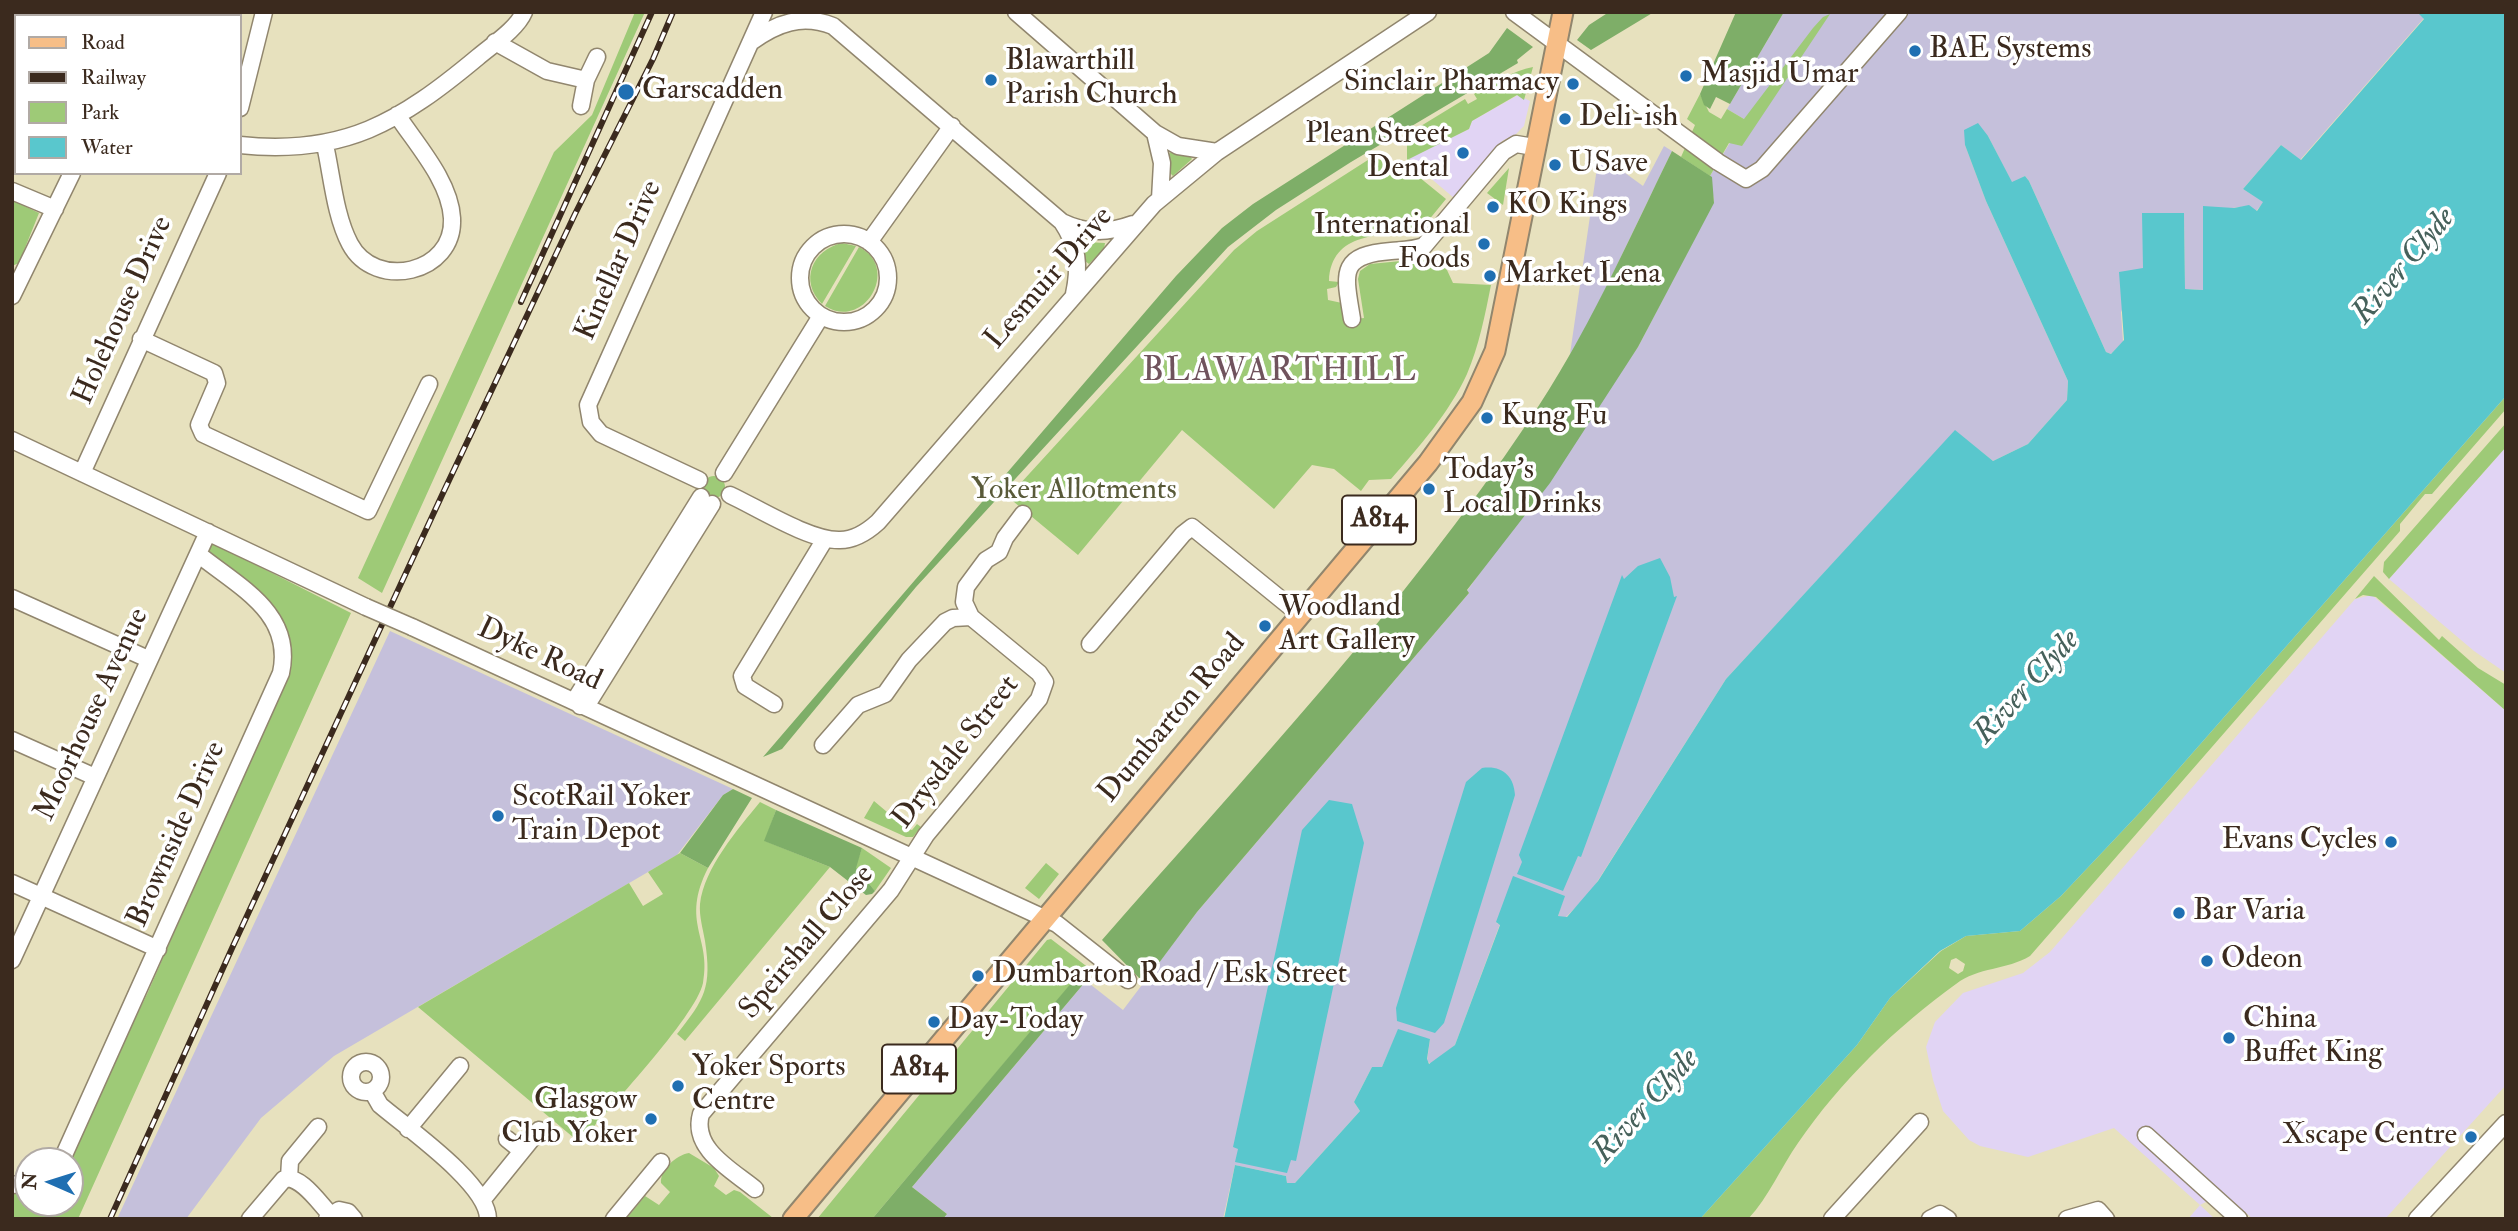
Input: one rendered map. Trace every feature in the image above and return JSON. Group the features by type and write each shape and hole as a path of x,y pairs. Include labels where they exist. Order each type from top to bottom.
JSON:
{"main road":[{"name":"Dumbarton Road","path":"793,1219 1428,463 1472,402 1491,364 1501,329 1534,147 1563,12"}],"street":[{"path":"242,100 264,12"},
{"path":"242,145 275,149 325,145 354,136 397,115 447,83 495,42 524,12"},
{"name":"Kinellar Drive","path":"699,480 601,435 591,422 588,405 764,12"},
{"path":"830,12 842,32"},
{"path":"1017,12 1155,133 1178,146 1217,152"},
{"name":"Lesmuir Drive","path":"730,495 825,538 855,538 878,522 1135,223 1160,198 1217,152 1428,12"},
{"path":"1514,12 1743,178 1753,177 1762,169 1899,12"},
{"path":"750,43 779,24 800,20 822,22 842,32 1062,222 1080,230 1102,232 1135,223"},
{"path":"495,42 547,71 586,80"},
{"path":"581,106 586,80 597,57"},
{"path":"325,145 343,225 349,243 358,256 367,264 396,273 423,266 445,244 452,218 438,178 397,115"},
{"path":"869,242 951,126"},
{"path":"1155,133 1162,163 1160,198"},
{"path":"1352,319 1346,273 1355,259 1371,252 1424,246 1503,152 1516,144 1534,147"},
{"path":"12,296 71,175"},
{"name":"Holehouse Drive","path":"82,473 217,175"},
{"path":"12,191 55,209"},
{"path":"1062,222 1074,243 1078,259 1074,294"},
{"path":"835,235 859,237 869,242 884,261 887,273 887,285 877,307 856,320 844,322 821,316 805,299 801,288 799,276 807,254 814,245 835,235"},
{"path":"724,472 821,316"},
{"path":"141,340 214,373 217,383 199,425 203,434 368,510 429,384"},
{"name":"Dyke Road","path":"12,440 366,607 1044,918 1068,932 1128,980"},
{"path":"580,706 590,700 706,500 699,480 710,471 724,472 730,480 730,495 722,502 706,500"},
{"path":"823,745 858,705 885,694 909,660 944,622 958,616 971,617 964,601 966,587 986,560 1001,549 1004,538 1023,514"},
{"path":"1090,644 1183,534 1192,527 1299,614"},
{"name":"Moorhouse Avenue","path":"12,960 208,533"},
{"path":"774,704 745,686 742,676 825,538"},
{"name":"Brownside Drive","path":"66,1147 272,696 285,654 283,637 267,610 198,554"},
{"path":"12,598 148,659"},
{"name":"Drysdale Street","path":"912,859 931,828 1044,692 1045,682 1039,673 971,617"},
{"path":"12,740 95,777"},
{"name":"Speirshall Close","path":"755,1189 707,1148 699,1130 706,1106 891,890 912,859"},
{"path":"12,883 158,949"},
{"path":"408,1129 460,1066"},
{"path":"372,1091 377,1101 470,1182 484,1198 488,1219"},
{"path":"1832,1219 1920,1122"},
{"path":"2417,1219 2506,1123"},
{"path":"289,1178 290,1161 318,1127"},
{"path":"484,1198 539,1130"},
{"path":"2146,1135 2239,1219"},
{"path":"507,1139 522,1151"},
{"path":"614,1219 662,1163"},
{"path":"250,1219 284,1179 289,1178 296,1181 328,1216 344,1210 354,1219"},
{"path":"2067,1219 2098,1210 2106,1219"},
{"path":"1930,1219 1940,1214 1948,1219"}],"shaded area":[{"name":"BAE Systems","path":"1784,12 2417,12 2424,18 2300,160 2281,145 2243,189 2264,202 2256,211 2248,206 2233,208 2203,290 2185,289 2184,214 2143,268 2121,312 2123,342 2111,354 2106,352 2029,181 2025,176 2012,183 1988,136 1965,145 1986,201 2068,381 2067,400 2028,444 1993,461 1955,431 1726,679 1590,893 1564,919 1558,916 1564,897 1496,923 1500,924 1455,1045 1431,1064 1427,1061 1430,1039 1397,1033 1382,1067 1372,1067 1354,1102 1360,1111 1295,1183 1287,1183 1286,1176 1235,1165 1223,1219 943,1219 947,1214 912,1187 1086,981 1123,1010 1197,912 1469,593 1467,591 1638,347 1714,201 1710,176 1744,119 1727,109"},
{"path":"1518,95 1530,101 1524,126 1516,134 1502,141 1454,198 1408,159 1469,129 1472,121"},
{"path":"1664,146 1672,151 1591,319 1570,354 1599,154 1643,186"},
{"path":"2506,447 2506,673 2474,651 2389,579"},
{"path":"2372,595 2506,711 2506,1085 2385,1219 2253,1219 2223,1193 2200,1205 2114,1128 2028,1157 1980,1146 1969,1140 1943,1111 1926,1047 1935,1022 1963,993 2023,973 2050,952 2355,599"},
{"path":"390,631 733,789 723,795 677,855 334,1056 261,1118 186,1219 117,1219"},
{"path":"2200,1205 2215,1219 2188,1219"}],"green space":[{"path":"635,12 645,12 382,593 358,578 554,152 592,115"},
{"path":"1609,12 1654,12 1591,50 1577,40 1589,25"},
{"path":"1736,12 1784,12 1730,104 1716,97 1710,109 1704,105 1700,94"},
{"path":"1830,14 1742,146 1729,143 1710,176 1681,157 1695,125 1687,119 1700,94 1709,112 1721,119 1727,109 1744,119 1813,28 1823,17"},
{"path":"1507,28 1533,47 1517,60 1518,63 1351,162 1276,210 1228,247 916,587 782,749 763,757 1176,276 1222,228 1253,204 1489,53"},
{"path":"1533,67 1524,100 1517,95 1472,121 1469,129 1409,159 1414,164 1412,167 1407,161 1407,140 1411,132 1465,99 1468,104 1477,99 1474,94 1496,81"},
{"path":"1672,151 1712,177 1714,203 1638,347 1550,483 1467,590 1469,593 1197,912 1144,983 1102,940 1324,687 1430,557 1480,490 1569,357"},
{"path":"1171,152 1190,156 1192,159 1173,176 1169,172 1168,155"},
{"name":"Yoker Allotments","path":"1371,158 1403,164 1446,199 1419,232 1361,239 1349,244 1339,253 1332,265 1329,281 1339,282 1336,287 1327,289 1328,300 1342,303 1346,320 1364,318 1358,279 1360,271 1370,264 1432,258 1447,270 1453,283 1491,285 1475,352 1460,388 1433,429 1391,479 1369,480 1361,491 1334,469 1312,465 1274,509 1182,430 1078,555 1008,497 1234,250 1257,231"},
{"path":"1509,168 1503,205 1487,193"},
{"path":"12,200 39,213 19,263 12,266"},
{"path":"1085,242 1105,243 1104,249 1089,264 1085,261 1082,247"},
{"path":"842,243 856,246 822,304 811,286 812,268 823,252"},
{"path":"859,247 871,257 877,269 877,281 872,294 864,304 853,310 839,312 825,306"},
{"path":"2506,396 2506,409 2432,494 2425,494 2400,524 2400,531 2030,956 1965,978 1891,1037 1851,1077 1814,1120 1748,1219 1700,1219 1857,1045 1890,998 1941,951 1966,936 2020,931 2061,896 2146,806","holes":["1956,958 1965,964 1963,971 1958,974 1949,968 1951,960"]},
{"path":"2506,423 2506,447 2389,579 2383,572 2384,562"},
{"path":"714,476 722,479 725,487 722,495 714,498 706,495 703,487 706,479"},
{"path":"209,541 351,613 84,1206 84,1147 73,1147 148,992 284,682 290,638 276,609 204,553"},
{"path":"2374,576 2439,640 2442,636 2478,668 2506,685 2506,711 2376,597 2363,595 2355,599"},
{"path":"733,789 752,798 708,868 680,853 723,795"},
{"path":"874,801 906,828 912,830 917,824 921,827 913,837 906,837 864,818"},
{"path":"760,802 776,810 765,841 830,867 685,1041 677,1034 700,1001 707,981 707,957 700,909 703,890 723,850"},
{"path":"776,810 862,848 856,868 875,891 866,895 830,867 764,841"},
{"path":"862,848 891,868 875,891 855,868"},
{"path":"680,853 708,868 700,887 696,916 704,953 703,983 697,998 667,1041 580,1143 418,1007 629,883 643,906 663,894 648,872"},
{"path":"1046,863 1059,874 1039,899 1025,888"},
{"path":"1051,939 1094,972 1086,981 1078,976 872,1219 817,1219 1047,940"},
{"path":"1078,975 1086,981 912,1187 947,1214 943,1219 872,1219"},
{"path":"689,1153 714,1168 719,1176 714,1186 726,1195 734,1190 740,1192 773,1218 626,1219 645,1196 659,1205 670,1192 661,1183 663,1173 674,1160"},
{"path":"12,1193 14,1217 79,1217 12,1219"}],"water":[{"name":"River Clyde","path":"2417,12 2506,12 2506,396 2146,806 2061,896 2020,931 1966,936 1940,951 1890,998 1857,1045 1700,1219 1224,1219 1235,1165 1286,1176 1287,1183 1295,1183 1360,1111 1354,1102 1372,1067 1382,1067 1398,1029 1430,1039 1427,1059 1429,1064 1455,1045 1500,925 1496,922 1513,876 1565,896 1558,916 1567,917 1598,881 1726,679 1955,430 1993,461 2028,444 2067,400 2068,381 1986,201 1965,145 1964,130 1978,123 1988,136 2012,182 2025,176 2029,181 2106,352 2111,354 2124,340 2119,272 2143,268 2142,213 2184,213 2185,289 2203,290 2203,206 2234,208 2249,205 2257,211 2263,202 2243,189 2281,145 2301,160 2424,19"},
{"path":"1660,558 1670,577 1674,597 1677,596 1581,857 1578,856 1563,891 1517,874 1522,862 1519,855 1622,575 1624,579 1638,566"},
{"path":"1482,768 1495,768 1506,773 1512,782 1515,795 1444,1023 1435,1033 1397,1021 1396,1008 1466,782"},
{"path":"1329,800 1352,804 1364,843 1296,1161 1291,1160 1287,1173 1235,1162 1238,1149 1233,1147 1302,830"}],"railway":[{"path":"521,302 652,12"},
{"path":"110,1219 443,493 575,214 653,59 673,12"}],"place":[{"name":"BAE Systems","path":"1915,51"},
{"name":"Masjid Umar","path":"1686,76"},
{"name":"Blawarthill Parish Church","path":"991,80"},
{"name":"Sinclair Pharmacy","path":"1573,84"},
{"name":"Garscadden","path":"626,92"},
{"name":"Deli-ish","path":"1565,119"},
{"name":"Plean Street Dental","path":"1463,153"},
{"name":"USave","path":"1555,165"},
{"name":"KO Kings","path":"1493,207"},
{"name":"International Foods","path":"1484,244"},
{"name":"Market Lena","path":"1490,276"},
{"name":"Kung Fu","path":"1487,418"},
{"name":"Today's Local Drinks","path":"1429,489"},
{"name":"Woodland Art Gallery","path":"1265,626"},
{"name":"ScotRail Yoker Train Depot","path":"498,816"},
{"name":"Evans Cycles","path":"2391,842"},
{"name":"Bar Varia","path":"2179,913"},
{"name":"Odeon","path":"2207,961"},
{"name":"Dumbarton Road / Esk Street","path":"978,976"},
{"name":"Day-Today","path":"934,1022"},
{"name":"China Buffet King","path":"2229,1038"},
{"name":"Yoker Sports Centre","path":"678,1086"},
{"name":"Glasgow Club Yoker","path":"651,1119"},
{"name":"Xscape Centre","path":"2471,1137"}],"district":[{"name":"BLAWARTHILL","path":"1280,373"}]}
